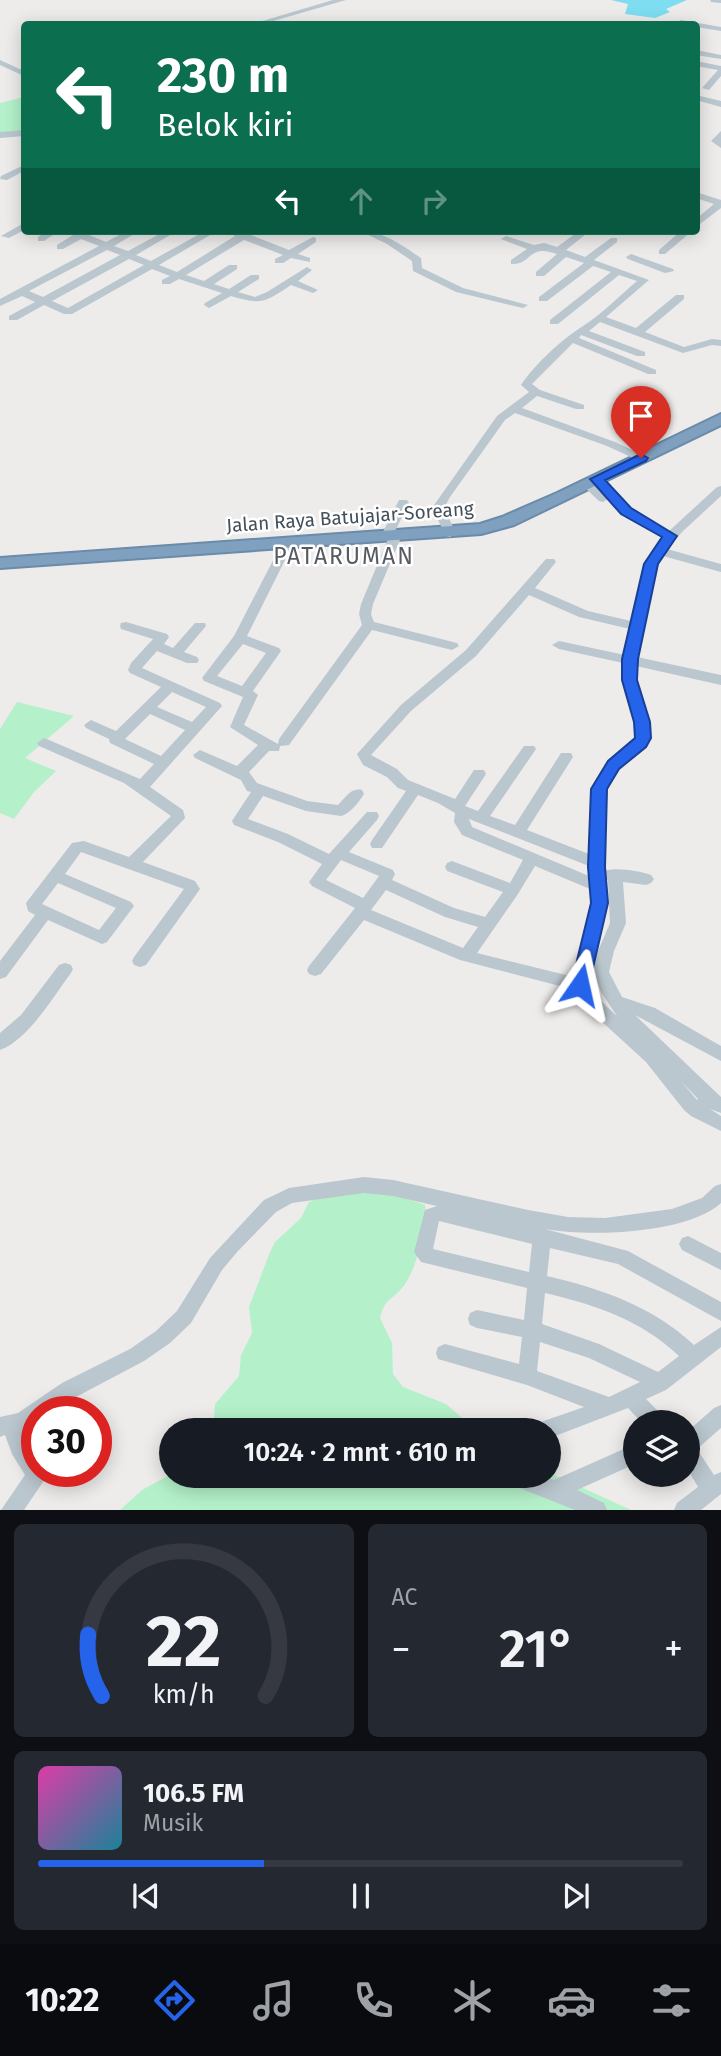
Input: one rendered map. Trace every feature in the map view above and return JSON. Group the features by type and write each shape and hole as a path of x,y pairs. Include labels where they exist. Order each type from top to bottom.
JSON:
{"highway":[{"name":"Jalan Raya Batujajar-Soreang","path":"0,563 481,529 508,520 592,482 721,419"}],"street":[{"path":"267,21 342,0"},
{"path":"714,0 721,1"},
{"path":"700,25 721,29"},
{"path":"700,34 721,38"},
{"path":"700,44 721,48"},
{"path":"700,53 721,57"},
{"path":"1,64 21,73"},
{"path":"700,65 721,69 706,88"},
{"path":"700,99 721,104"},
{"path":"0,135 21,133"},
{"path":"721,134 715,141 721,145"},
{"path":"4,178 21,170"},
{"path":"700,196 719,201"},
{"path":"700,219 719,201"},
{"path":"6,236 21,228"},
{"path":"41,239 48,235"},
{"path":"60,247 74,235"},
{"path":"81,235 196,283 208,283 255,300 271,294 307,265 272,242 251,235"},
{"path":"0,303 126,235"},
{"path":"13,318 165,235"},
{"path":"22,292 73,314 150,265 205,235"},
{"path":"166,282 246,235"},
{"path":"374,235 417,260 417,269 460,290 523,306"},
{"path":"540,274 581,235"},
{"path":"662,252 682,235"},
{"path":"506,239 534,248"},
{"path":"279,261 313,240"},
{"path":"543,299 614,240"},
{"path":"515,262 534,248 544,246 652,284 603,320 578,334 526,384 536,392 580,407"},
{"path":"643,247 554,322 621,359 652,372"},
{"path":"631,257 669,271"},
{"path":"208,283 233,267"},
{"path":"209,305 255,277"},
{"path":"289,281 313,290"},
{"path":"271,294 284,300"},
{"path":"637,332 680,297"},
{"path":"603,320 683,350 712,342 721,343"},
{"path":"578,334 641,354"},
{"path":"610,367 621,359"},
{"path":"450,533 439,511 444,497 501,418 536,392"},
{"path":"514,409 611,444 641,458"},
{"path":"592,482 603,498"},
{"path":"592,482 626,511 670,536"},
{"path":"709,1105 680,1096 646,1050 588,1000 580,985 599,903 599,789 614,765 640,743 644,734 629,680 630,659 646,578 659,551 670,536 721,490"},
{"path":"369,625 365,614 367,604 402,503"},
{"path":"188,694 201,680 208,678 240,638 287,544"},
{"path":"659,551 721,568"},
{"path":"550,562 471,653 405,708 364,754 368,761 415,789 518,832 597,874"},
{"path":"527,589 584,614 637,626"},
{"path":"369,625 452,646"},
{"path":"239,773 275,745 369,625"},
{"path":"126,626 162,637 135,670 215,706 141,787"},
{"path":"176,653 201,626"},
{"path":"240,638 274,651 244,692"},
{"path":"155,645 192,660"},
{"path":"559,645 721,680"},
{"path":"208,678 251,695 247,709 237,720 237,727 275,745"},
{"path":"164,762 116,742 170,686"},
{"path":"148,708 195,729"},
{"path":"91,725 118,737"},
{"path":"44,743 129,779 179,816 132,863"},
{"path":"481,818 528,749"},
{"path":"200,755 248,778 252,787 306,806 341,811 357,794"},
{"path":"518,832 566,757"},
{"path":"479,774 460,809 461,822 467,831 532,858 597,874 646,879"},
{"path":"377,844 415,789"},
{"path":"260,790 240,821 334,857 388,874 315,970"},
{"path":"372,816 334,857 317,882 363,909 466,956 580,985"},
{"path":"54,876 126,906 102,938 33,906 54,876 80,846 190,885 192,889 140,961"},
{"path":"466,956 513,890 532,858"},
{"path":"452,867 513,890"},
{"path":"615,876 618,923 606,951 601,972 625,1015 709,1105 721,1124"},
{"path":"383,882 450,913 488,924"},
{"path":"0,973 46,912"},
{"path":"596,918 618,923"},
{"path":"0,1042 27,1020 65,970"},
{"path":"617,1002 649,1013 721,1054"},
{"path":"11,1510 34,1485 37,1476 6,1426 137,1355 163,1337 184,1317 216,1264 232,1245 270,1206 289,1196 349,1185 383,1187 528,1218 568,1225 604,1226 672,1217 708,1204 721,1192"},
{"path":"693,1356 643,1317 590,1295 436,1260 423,1252 432,1216 439,1213 622,1257 674,1283 721,1312"},
{"path":"527,1376 542,1236"},
{"path":"688,1244 721,1262"},
{"path":"477,1318 533,1330 597,1350 659,1382"},
{"path":"561,1426 610,1407 659,1382 721,1336"},
{"path":"444,1353 527,1376 610,1407"},
{"path":"630,1397 643,1410"},
{"path":"700,1433 721,1415"},
{"path":"554,1490 623,1459"},
{"path":"684,1510 716,1485 700,1466"},
{"path":"548,1488 597,1510"}],"green space":[{"path":"21,98 21,132 0,134 0,103"},
{"path":"17,702 74,716 25,758 56,771 34,792 14,819 0,813 0,729"},
{"path":"391,1193 425,1205 423,1235 412,1272 402,1288 386,1303 380,1318 392,1343 393,1374 403,1387 446,1404 461,1418 214,1418 215,1404 239,1376 241,1355 252,1333 249,1307 275,1242 301,1218 309,1202 326,1195"},
{"path":"561,1478 631,1510 120,1510 142,1490 159,1481 159,1488 561,1488"}],"water":[{"path":"611,0 687,0 666,9 670,12 655,18 625,14 628,4"}],"district":[{"name":"PATARUMAN","path":"344,556"}],"route":[{"path":"580,985 582,967 593,934 599,903 596,867 599,789 604,777 614,765 629,754 643,738 642,722 629,680 629,666 651,564 670,536 631,515 597,479 641,458"}]}
